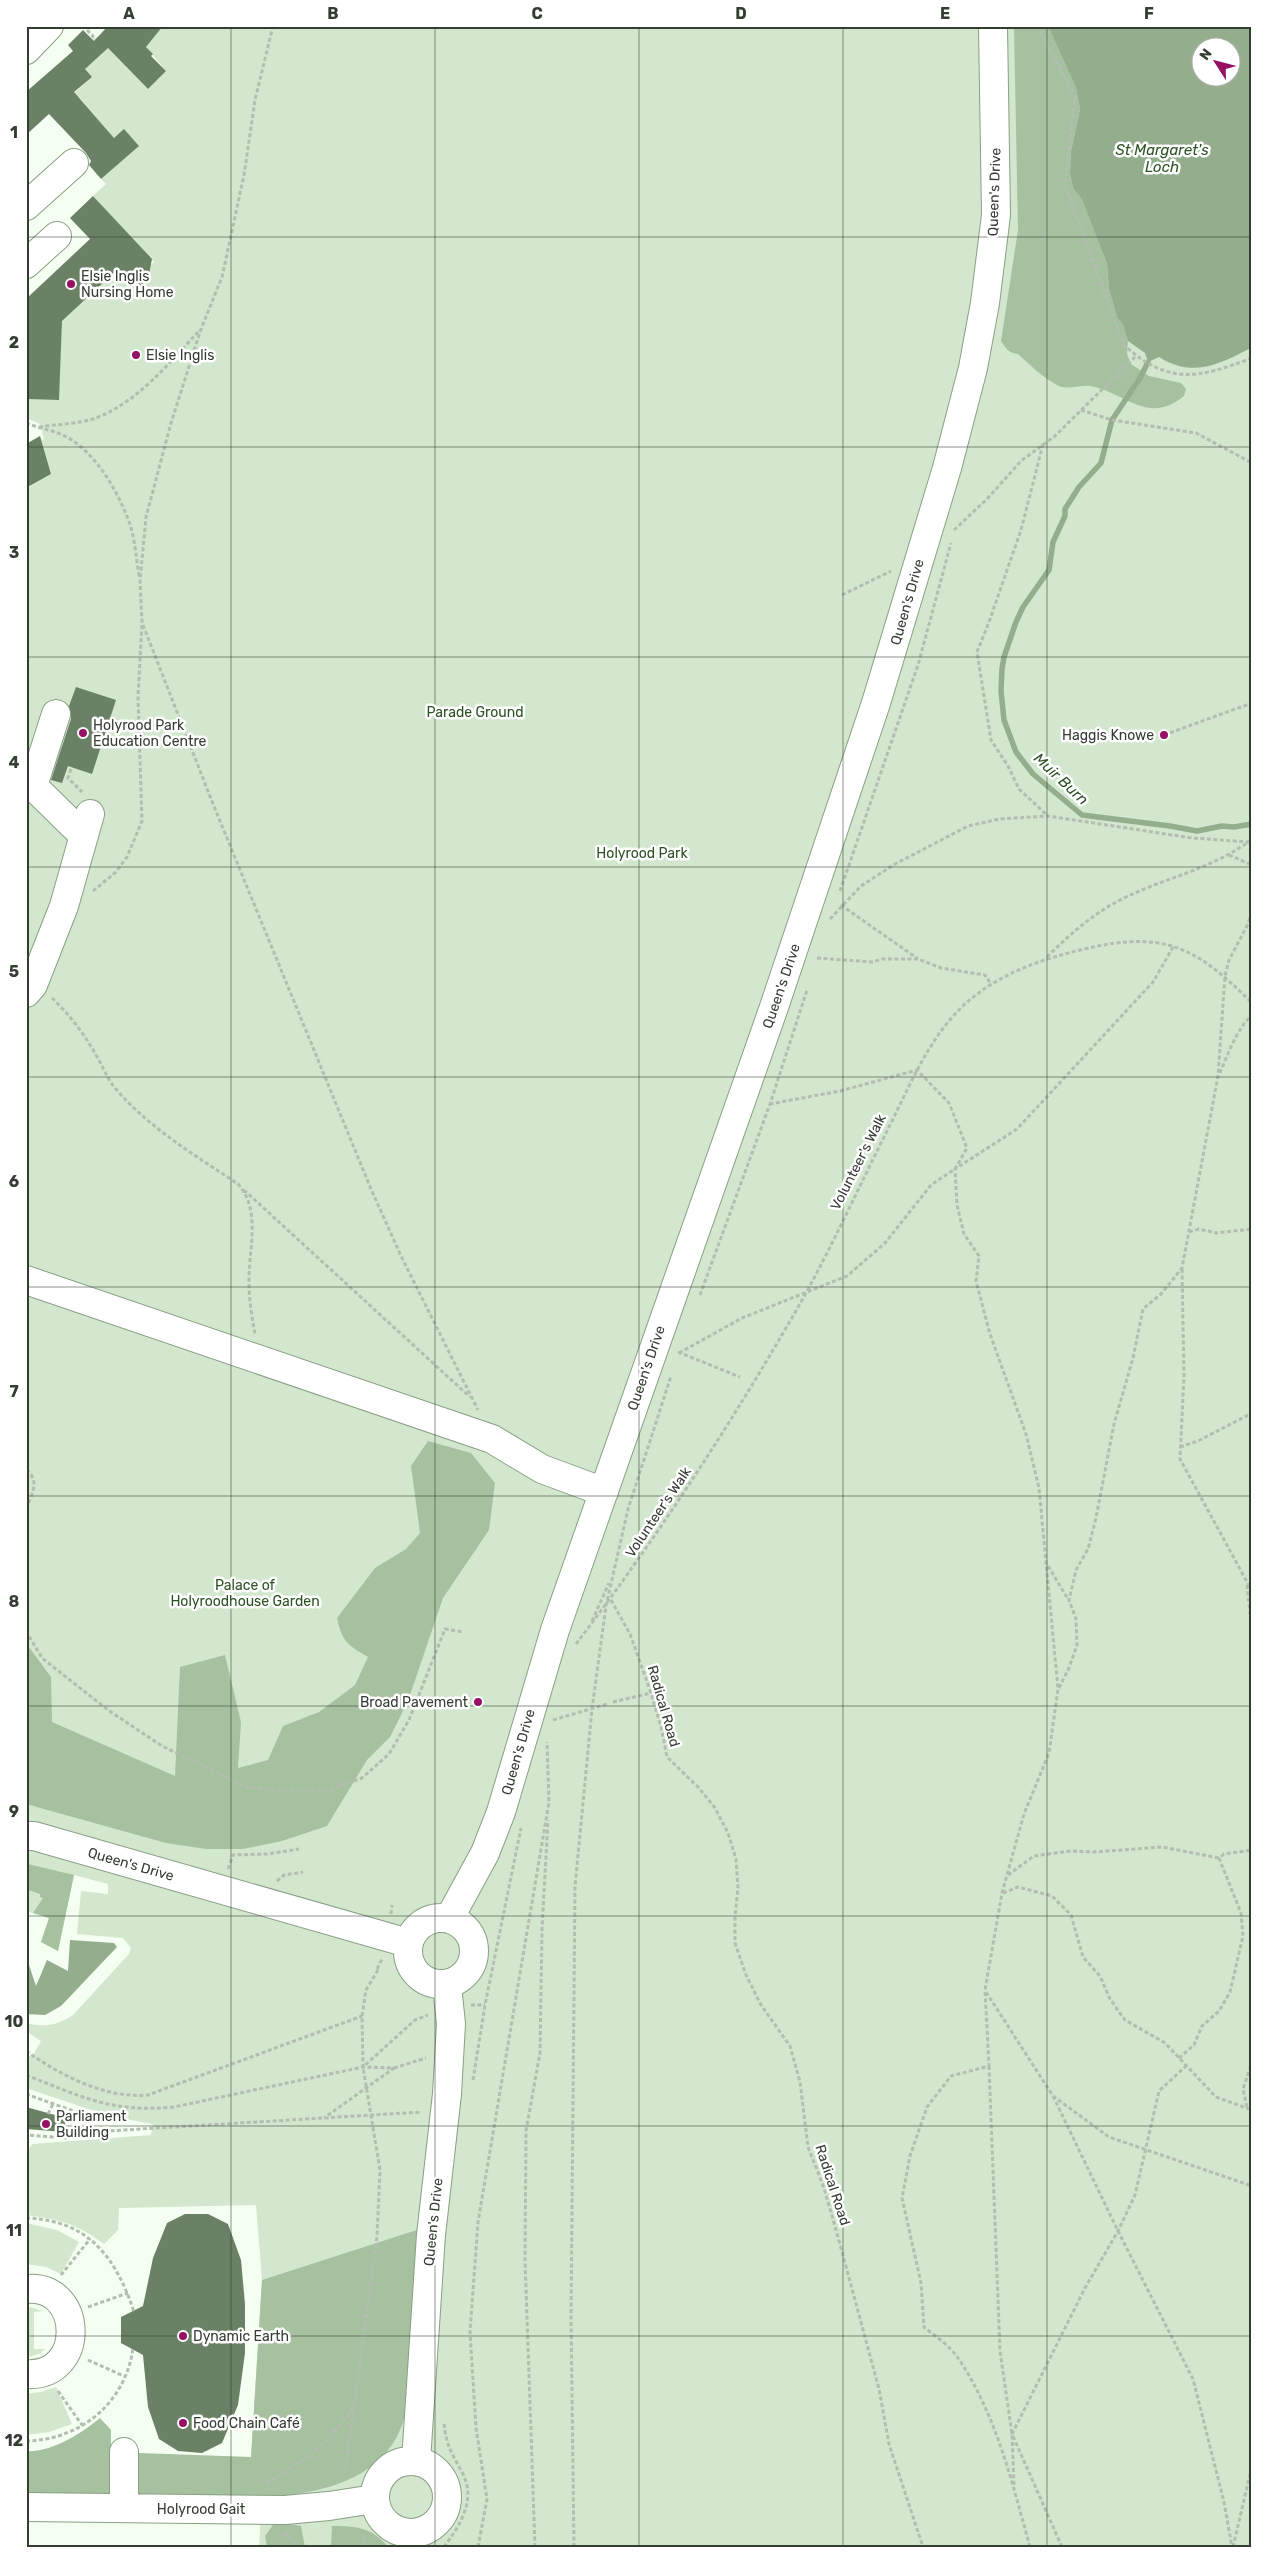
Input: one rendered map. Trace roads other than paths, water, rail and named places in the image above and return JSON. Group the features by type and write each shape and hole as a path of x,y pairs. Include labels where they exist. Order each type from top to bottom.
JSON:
{"street":[{"path":"26,50 49,26"},
{"name":"Queen's Drive","path":"449,1919 485,1853 496,1826 547,1653 655,1342 774,1010 876,703 947,468 968,386 985,303 996,215 993,26"},
{"path":"26,206 74,163"},
{"path":"28,258 57,236"},
{"path":"29,989 64,906 87,825 33,786 56,714"},
{"path":"26,1280 492,1439 542,1469 604,1492"},
{"name":"Queen's Drive","path":"26,1836 34,1836 408,1943"},
{"path":"436,1918 449,1919 466,1929 472,1940 474,1953 467,1972 458,1980 445,1985 432,1984 415,1974 409,1962 408,1943 414,1931 424,1923 436,1918"},
{"name":"Queen's Drive","path":"416,2461 431,2235 447,2094 450,2024 448,1995 445,1985"},
{"path":"26,2289 46,2292 58,2299 67,2310 72,2324 72,2338 67,2352 59,2363 47,2371 26,2374"},
{"path":"124,2452 124,2508"},
{"path":"416,2461 429,2466 440,2476 446,2488 446,2502 438,2521 413,2540 386,2524 378,2513 374,2499 376,2485 383,2473 395,2464 416,2461"},
{"name":"Holyrood Gait","path":"26,2507 285,2510 374,2499"}],"water":[{"name":"St Margaret's Loch","path":"1048,26 1252,26 1252,347 1214,365 1193,368 1182,367 1159,357 1148,362 1145,353 1128,341 1123,325 1117,317 1109,289 1107,264 1082,199 1073,188 1070,174 1071,151 1080,109 1076,88"},
{"path":"70,1940 114,1943 117,1947 61,2006 45,2015 26,2014 26,1970 29,1965 36,1986 47,1960 68,1971"}],"waterway":[{"name":"Muir Burn","path":"1148,362 1140,378 1112,420 1101,463 1079,487 1065,509 1065,516 1053,542 1049,570 1023,607 1016,622 1004,657 1002,669 1001,691 1004,720 1016,752 1033,774 1082,815 1197,831 1222,826 1234,827 1252,824"}],"place":[{"name":"Elsie Inglis Nursing Home","path":"71,284"},
{"name":"Elsie Inglis","path":"136,355"},
{"name":"Holyrood Park Education Centre","path":"83,733"},
{"name":"Haggis Knowe","path":"1164,735"},
{"name":"Broad Pavement","path":"478,1702"},
{"name":"Parliament Building","path":"46,2124"},
{"name":"Dynamic Earth","path":"183,2336"},
{"name":"Food Chain Café","path":"183,2423"}],"park label":[{"name":"Parade Ground","path":"475,712"},
{"name":"Holyrood Park","path":"642,853"},
{"name":"Palace of Holyroodhouse Garden","path":"245,1594"}]}
